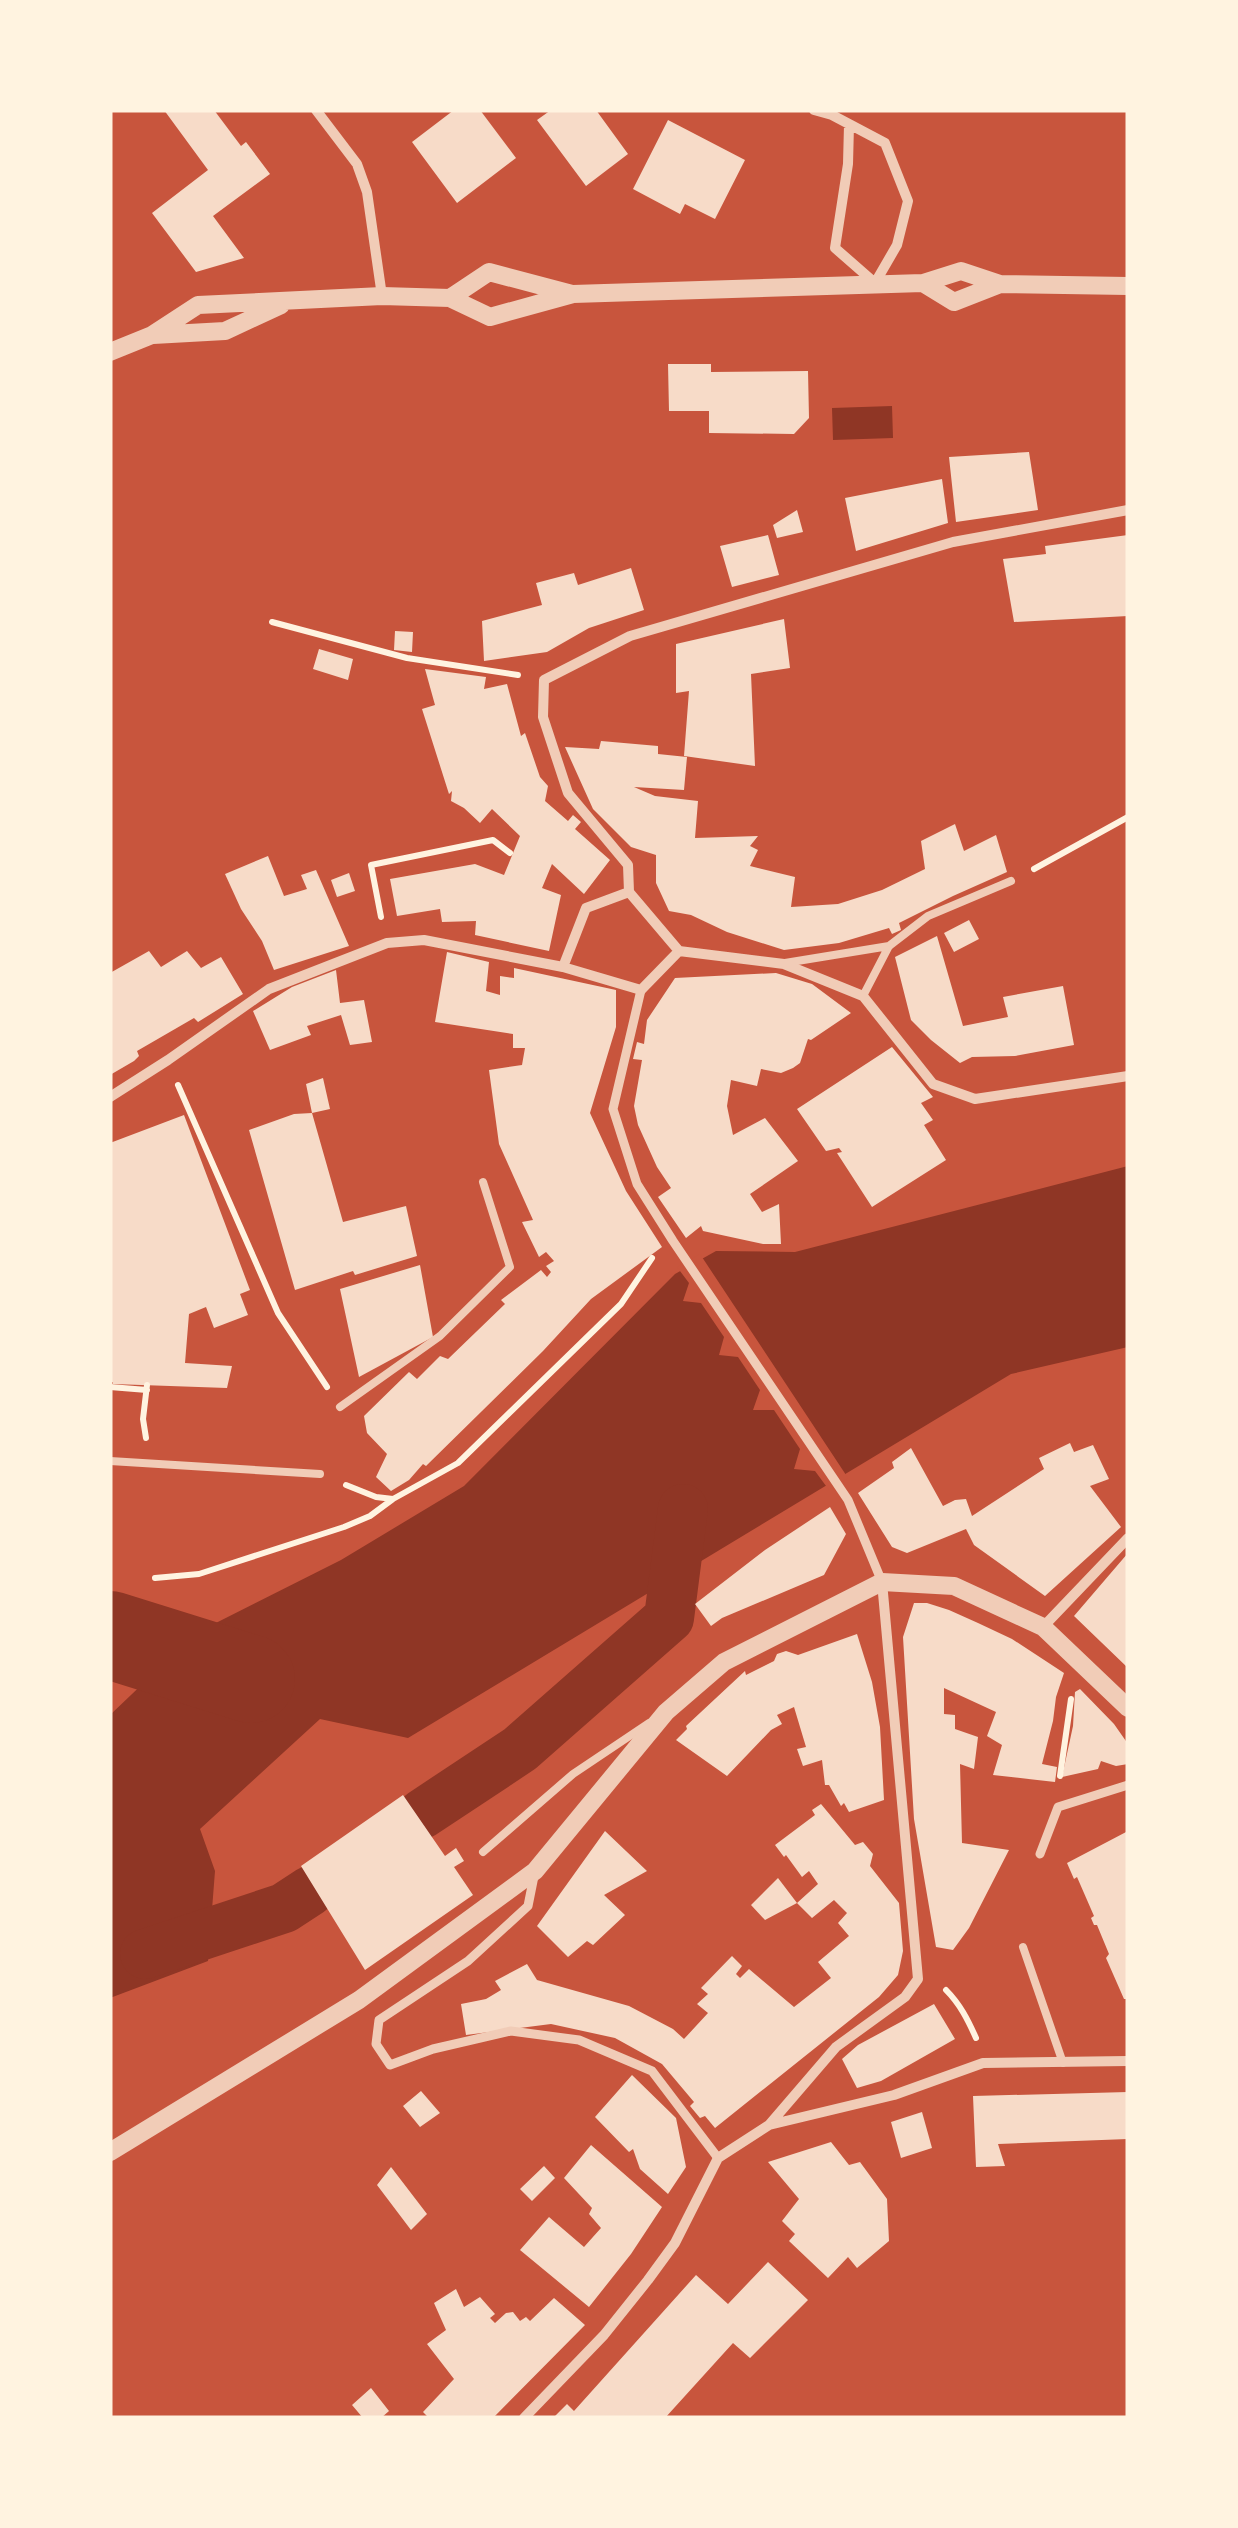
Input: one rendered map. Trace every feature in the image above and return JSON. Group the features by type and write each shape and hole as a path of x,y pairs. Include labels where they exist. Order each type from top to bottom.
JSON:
{"street":[{"path":"316,110 357,164 367,192 382,296"},
{"path":"814,110 832,115 884,143 908,201 897,245 875,283"},
{"path":"849,124 848,164 835,248 875,283"},
{"path":"110,352 152,335 198,306 382,296 450,298 490,317 573,294 923,283 962,271 1000,284 1128,286"},
{"path":"450,298 489,272 573,294"},
{"path":"923,283 954,302 1000,284"},
{"path":"152,335 225,331 290,301"},
{"path":"1128,510 953,542 630,636 544,680 543,717 568,794 628,865 629,892 679,952 784,964 863,996 932,1084 976,1099 1128,1076"},
{"path":"564,967 586,908 629,892"},
{"path":"110,1097 269,988 387,943 424,940 564,967 641,990"},
{"path":"524,2418 604,2335 648,2280 676,2242 718,2158 769,2125 836,2046 905,1997 918,1979 882,1582 848,1500 638,1184 614,1109 641,990 679,952"},
{"path":"1043,1628 1128,1538"},
{"path":"110,2152 360,2000 535,1871 666,1712 724,1662 882,1582 954,1586 1043,1628 1128,1708"},
{"path":"1040,1854 1058,1807 1128,1786"},
{"path":"535,1871 528,1906 468,1961 379,2020 376,2044 390,2065 433,2049 511,2031 579,2040 652,2071 718,2158"},
{"path":"769,2125 894,2094 983,2063 1128,2061"}],"lane":[{"path":"863,996 889,946 928,916 1011,882"},
{"path":"784,964 889,946"},
{"path":"340,1407 440,1336 510,1267 483,1182"},
{"path":"110,1460 320,1474"},
{"path":"483,1852 573,1774 666,1712"},
{"path":"1023,1947 1063,2063"}],"path":[{"path":"272,622 406,658 544,680"},
{"path":"1011,882 1128,817"},
{"path":"387,943 371,866 492,840 510,854"},
{"path":"168,1060 278,1313"},
{"path":"155,1578 199,1574 344,1527 458,1464 621,1304 653,1256"},
{"path":"110,1388 147,1388 143,1419"},
{"path":"376,1497 394,1499"},
{"path":"1058,1807 1074,1657"},
{"path":"918,1979 927,1978 939,1984 956,2000 969,2022 983,2063"}],"shaded area":[{"path":"892,406 893,438 833,440 832,408"},
{"path":"1128,1166 1128,1347 1011,1374 408,1738 320,1719 200,1829 215,1871 208,1961 110,1998 110,1715 196,1633 341,1560 464,1486 675,1274 716,1251 795,1252"}],"pier":[{"path":"700,1254 848,1478 829,1490 815,1471 794,1469 800,1449 774,1410 753,1410 760,1390 738,1357 719,1355 724,1337 701,1303 683,1301 689,1283 677,1267"}],"building":[{"path":"164,110 214,110 241,146 246,142 270,174 213,216 244,258 196,272 152,213 208,170"},
{"path":"454,110 480,110 516,158 457,203 412,142"},
{"path":"551,110 596,110 628,154 586,186 537,120"},
{"path":"668,120 745,160 715,219 685,204 680,214 633,189"},
{"path":"668,364 711,364 711,372 808,371 809,418 794,434 709,433 709,411 669,411"},
{"path":"1029,452 1038,510 956,522 949,457"},
{"path":"942,479 948,523 856,551 845,498"},
{"path":"797,510 803,532 777,538 773,525"},
{"path":"768,535 779,575 732,587 720,546"},
{"path":"1128,535 1128,616 1014,622 1003,559 1046,554 1045,546"},
{"path":"631,568 644,610 589,628 547,652 484,661 482,621 542,605 536,583 574,573 578,585"},
{"path":"784,619 790,668 751,674 755,766 684,756 689,691 676,693 676,644"},
{"path":"395,631 413,632 412,652 394,650"},
{"path":"319,649 353,659 348,680 313,669"},
{"path":"425,669 486,677 484,689 507,684 521,736 525,733 540,777 548,786 545,801 568,821 573,815 581,822 575,829 610,860 584,894 552,864 542,888 561,895 549,951 475,935 476,921 442,922 440,909 397,916 390,879 475,864 504,875 520,836 492,809 480,823 451,801 452,791 449,794 422,709 435,705"},
{"path":"601,741 658,746 658,754 687,757 684,790 634,787 655,796 698,801 695,838 758,836 750,846 758,850 750,866 795,877 791,907 838,904 882,890 925,869 921,841 955,824 964,851 996,835 1007,872 899,923 901,930 892,934 889,928 839,943 784,950 727,932 691,915 669,911 656,883 656,855 631,847 593,809 565,747 599,749"},
{"path":"268,856 284,896 307,889 301,875 316,870 349,946 274,970 225,874"},
{"path":"349,873 355,891 337,897 331,880"},
{"path":"969,920 979,939 954,952 944,933"},
{"path":"937,936 963,1026 1008,1017 1003,997 1063,986 1074,1045 1015,1056 972,1057 960,1063 931,1040 911,1020 895,957"},
{"path":"149,951 161,967 187,951 201,968 221,957 243,994 198,1022 194,1018 137,1051 139,1056 134,1061 110,1075 110,973"},
{"path":"447,952 489,962 486,991 500,995 500,976 514,978 514,968 616,990 616,1027 590,1113 626,1191 662,1247 591,1299 426,1466 423,1464 409,1480 391,1491 376,1477 387,1454 367,1433 364,1416 409,1372 417,1379 440,1356 448,1359 505,1304 501,1300 541,1270 547,1277 551,1272 546,1266 554,1261 546,1252 539,1257 522,1222 533,1220 499,1144 489,1070 522,1065 525,1048 513,1048 513,1034 435,1022"},
{"path":"336,970 340,1003 364,1000 372,1042 350,1045 341,1015 307,1026 311,1035 270,1050 253,1011 292,987"},
{"path":"776,973 812,984 851,1013 808,1039 800,1063 793,1068 781,1073 761,1069 757,1086 731,1080 727,1106 733,1135 765,1118 798,1161 750,1194 762,1212 779,1204 781,1244 703,1231 701,1226 686,1238 658,1197 671,1188 638,1125 634,1106 642,1060 633,1059 637,1042 644,1044 647,1020 675,978"},
{"path":"892,1047 933,1097 921,1103 933,1120 924,1125 946,1160 872,1207 837,1153 842,1152 839,1148 826,1151 797,1109"},
{"path":"323,1078 330,1109 312,1113 306,1084"},
{"path":"312,1113 343,1222 406,1206 417,1256 295,1290 249,1130 294,1114"},
{"path":"184,1115 250,1290 240,1294 248,1315 214,1328 206,1307 189,1314 185,1363 232,1366 227,1388 113,1384 110,1143"},
{"path":"420,1265 433,1337 359,1377 340,1289"},
{"path":"1070,1443 1074,1452 1093,1445 1109,1479 1090,1486 1121,1527 1045,1596 974,1545 966,1529 907,1553 892,1547 858,1493 894,1468 892,1462 911,1448 943,1506 966,1499 972,1516 1044,1469 1039,1458"},
{"path":"830,1507 846,1534 824,1575 711,1626 695,1604 765,1550"},
{"path":"1128,1553 1128,1668 1074,1616"},
{"path":"914,1603 927,1603 978,1623 1012,1639 1064,1673 1042,1764 1057,1767 1055,1782 993,1775 1002,1745 987,1736 996,1712 944,1688 944,1714 955,1715 955,1729 978,1737 974,1769 960,1764 962,1843 1009,1850 969,1928 953,1950 936,1947 914,1819 903,1637"},
{"path":"857,1634 872,1682 880,1727 884,1800 849,1812 844,1803 841,1806 829,1785 825,1785 822,1760 803,1766 797,1749 806,1747 794,1707 777,1715 782,1724 771,1730 727,1776 676,1740 745,1671 746,1675 786,1651 798,1655"},
{"path":"1080,1689 1128,1744 1128,1764 1116,1766 1101,1761 1098,1769 1062,1777 1073,1726 1075,1692"},
{"path":"403,1795 445,1856 456,1848 464,1861 454,1867 473,1895 365,1970 301,1866"},
{"path":"821,1804 855,1845 863,1842 873,1854 870,1866 899,1903 903,1951 898,1975 879,1997 715,2128 690,2106 694,2102 662,2064 615,2038 551,2024 466,2035 461,2004 486,1999 501,1990 495,1981 527,1964 537,1980 629,2006 684,2039 708,2013 697,2004 708,1994 701,1988 732,1956 742,1966 736,1974 740,1978 749,1969 794,2007 831,1978 818,1962 849,1936 838,1923 847,1913 834,1900 812,1918 797,1903 818,1884 809,1871 802,1877 775,1845 815,1815 812,1810"},
{"path":"605,1831 647,1871 604,1895 625,1915 593,1945 587,1941 568,1957 537,1926"},
{"path":"1128,1831 1128,1999 1124,1999 1106,1958 1109,1954 1091,1918 1094,1916 1067,1863"},
{"path":"778,1878 797,1903 765,1920 751,1905"},
{"path":"934,2004 955,2039 881,2081 857,2088 842,2059 858,2045"},
{"path":"632,2075 676,2118 686,2167 668,2194 640,2169 633,2149 629,2152 595,2117"},
{"path":"421,2091 440,2113 420,2127 403,2106"},
{"path":"1128,2092 1128,2139 998,2144 1005,2166 976,2167 973,2096"},
{"path":"922,2112 932,2148 901,2158 891,2122"},
{"path":"831,2142 849,2165 860,2162 887,2199 889,2241 857,2268 848,2257 828,2278 789,2241 795,2234 782,2221 799,2199 768,2162"},
{"path":"591,2145 662,2207 589,2307 520,2250 549,2217 584,2247 601,2228 589,2214 592,2208 564,2178"},
{"path":"544,2166 555,2178 532,2201 520,2189"},
{"path":"391,2167 427,2214 411,2230 377,2185"},
{"path":"768,2262 808,2300 750,2358 733,2343 665,2418 553,2418 567,2404 574,2411 696,2275 728,2304"},
{"path":"456,2289 464,2307 480,2297 495,2314 490,2318 495,2323 513,2312 520,2321 526,2317 530,2321 554,2298 585,2325 493,2418 429,2418 423,2412 454,2379 427,2344 446,2330 434,2303"},
{"path":"371,2388 389,2411 381,2418 363,2418 352,2405"}],"waterway":[{"path":"422,1814 520,1749 669,1618 683,1509"},
{"path":"110,1635 251,1679"},
{"path":"145,1954 284,1908 310,1891"}]}
